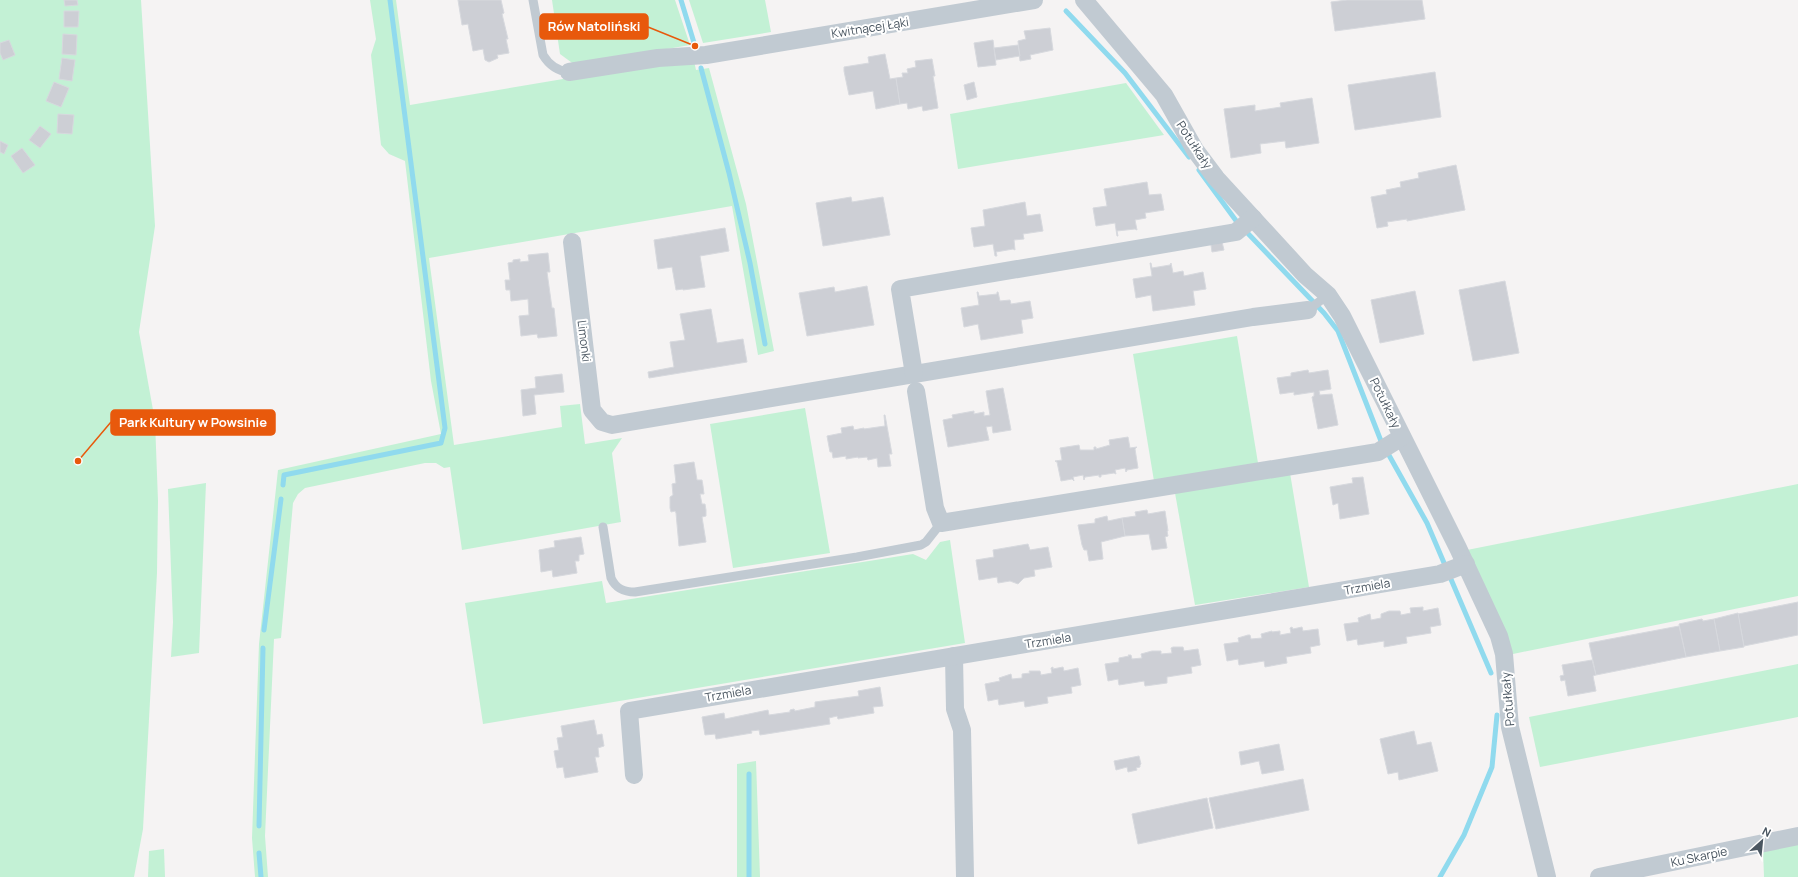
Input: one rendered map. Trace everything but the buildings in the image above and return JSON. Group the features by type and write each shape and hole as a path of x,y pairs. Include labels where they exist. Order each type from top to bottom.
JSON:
{"street":[{"name":"Kwitnącej Łąki","path":"569,72 658,58 706,55 1034,0"},
{"name":"Potułkały","path":"1084,0 1164,95 1184,132 1246,224 1304,274 1319,302 1342,316 1391,444 1454,568 1499,636 1504,654 1510,727 1548,877"},
{"path":"1246,224 900,289 935,508 941,523 1391,444"},
{"name":"Limonki","path":"572,242 592,410 602,422 617,425 915,383"},
{"path":"915,383 1254,317 1319,302"},
{"name":"Trzmiela","path":"634,775 628,711 954,656 1454,568"},
{"path":"954,656 955,709 962,730 966,877"},
{"name":"Ku Skarpie","path":"1599,877 1798,836"}],"lane":[{"path":"533,0 540,46 543,55 548,63 561,71 569,72"},
{"path":"603,527 611,578 614,584 620,589 635,592 857,557 921,545 926,542 941,523"}],"green space":[{"path":"0,0 141,0 155,226 139,332 155,421 158,501 157,573 143,829 134,877 0,877"},
{"path":"370,0 396,0 410,105 569,78 694,61 696,70 709,68 746,204 774,351 758,355 732,206 429,258 454,445 562,427 560,406 580,404 585,444 622,438 612,453 621,522 462,550 450,467 444,468 436,463 425,463 305,488 298,494 293,503 281,638 274,639 265,836 268,877 255,877 252,838 259,644 278,470 441,434 431,381 405,161 389,154 381,145 371,55 376,39"},
{"path":"552,0 675,0 690,45 575,65 560,54"},
{"path":"689,0 765,0 771,32 703,43"},
{"path":"1126,83 1164,135 958,169 950,114"},
{"path":"1237,336 1258,463 1154,481 1133,354"},
{"path":"805,408 830,553 733,568 710,424"},
{"path":"1290,473 1309,587 1195,605 1175,493"},
{"path":"206,483 199,653 171,657 173,622 168,489"},
{"path":"1798,484 1798,596 1513,654 1467,550"},
{"path":"950,540 965,643 483,724 465,603 602,581 606,603 913,554 926,560 940,542"},
{"path":"1798,664 1798,717 1540,767 1529,717"},
{"path":"756,761 760,877 737,877 737,764"},
{"path":"1798,843 1798,877 1764,877 1763,849"},
{"path":"164,849 165,877 148,877 149,851"}],"waterway":[{"path":"283,485 284,475 441,443 445,428 390,0"},
{"path":"681,0 695,46"},
{"path":"1066,11 1125,73 1189,157"},
{"path":"701,68 729,173 750,263 765,344"},
{"path":"1199,170 1237,222 1324,313 1338,331 1381,441 1427,523 1491,673"},
{"path":"264,630 281,499"},
{"path":"259,826 263,648"},
{"path":"1440,877 1464,835 1492,767 1497,715"},
{"path":"749,774 749,877"},
{"path":"259,853 261,877"}],"place":[{"name":"Rów Natoliński","path":"695,46"},
{"name":"Park Kultury w Powsinie","path":"78,461"}]}
